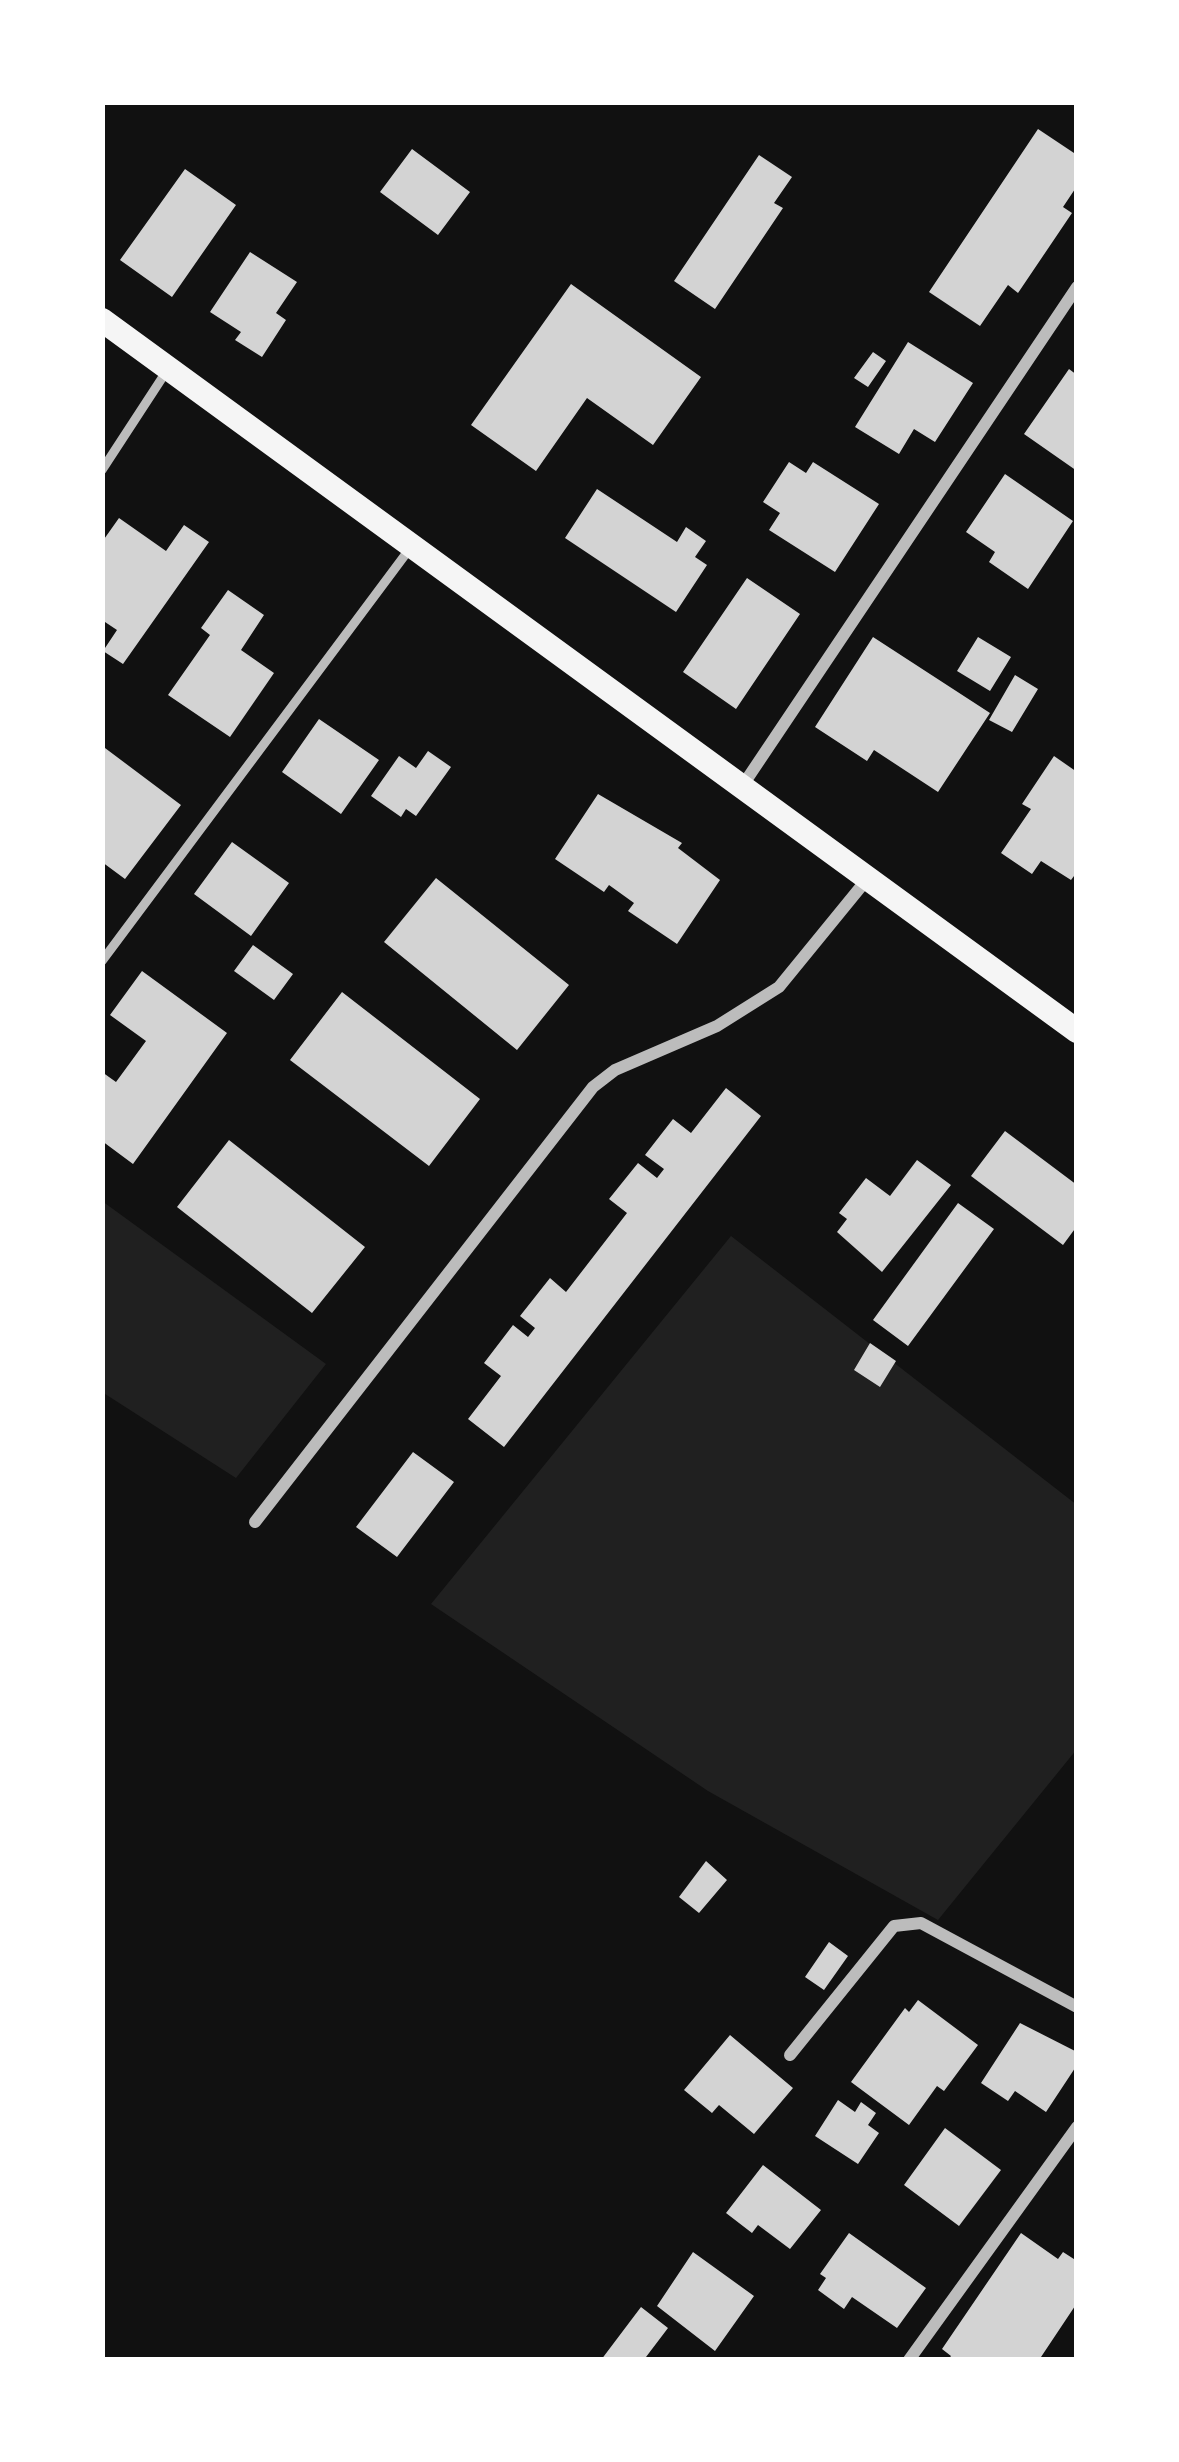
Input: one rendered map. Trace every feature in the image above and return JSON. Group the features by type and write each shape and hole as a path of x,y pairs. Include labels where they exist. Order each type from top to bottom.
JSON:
{"main road":[{"path":"102,320 166,372 1077,1031"}],"street":[{"path":"743,785 1077,287"},
{"path":"255,1522 593,1087 615,1070 717,1026 779,988 868,877"},
{"path":"790,2055 894,1926 921,1923 1077,2007"},
{"path":"909,2360 1077,2127"}],"lane":[{"path":"102,470 166,372"},
{"path":"102,961 411,547"}],"shaded area":[{"path":"102,1201 326,1364 236,1478 102,1392"},
{"path":"731,1236 1077,1505 1077,1749 938,1920 708,1791 431,1604"}],"building":[{"path":"1038,129 1077,155 1077,186 1063,207 1072,213 1018,293 1008,285 980,326 929,292"},
{"path":"412,149 470,192 438,235 380,192"},
{"path":"759,155 792,177 774,203 783,208 715,309 674,281"},
{"path":"185,169 236,205 172,297 120,260"},
{"path":"250,252 297,282 276,313 286,320 262,357 235,340 241,332 210,312"},
{"path":"571,284 701,377 653,445 587,398 536,471 471,425"},
{"path":"908,342 973,383 935,442 914,429 899,454 855,427"},
{"path":"873,352 886,361 868,387 854,378"},
{"path":"1069,369 1077,375 1077,471 1024,434"},
{"path":"789,462 806,473 813,462 879,504 835,572 769,530 780,513 763,502"},
{"path":"1005,474 1073,521 1028,589 989,562 995,552 966,532"},
{"path":"597,489 677,542 686,527 706,541 695,557 707,565 676,612 565,538"},
{"path":"119,518 166,551 184,525 209,542 123,664 103,651 117,630 102,620 102,542"},
{"path":"747,578 800,614 736,709 683,672"},
{"path":"228,590 264,615 241,650 274,673 230,737 168,695 210,635 201,628"},
{"path":"873,637 990,713 938,792 874,750 867,761 815,727"},
{"path":"978,637 1011,657 990,691 957,671"},
{"path":"1015,675 1038,689 1012,732 989,720"},
{"path":"319,719 379,760 341,814 282,772"},
{"path":"105,748 181,805 125,879 102,862"},
{"path":"428,751 451,767 416,816 406,809 401,817 371,796 399,756 416,768"},
{"path":"1054,756 1077,772 1077,872 1071,880 1041,861 1032,874 1001,853 1031,809 1022,804"},
{"path":"598,794 682,843 678,848 720,880 677,944 628,911 634,903 609,885 604,892 555,859"},
{"path":"232,842 289,883 251,936 194,894"},
{"path":"436,878 569,985 517,1050 384,942"},
{"path":"253,945 293,974 274,1000 234,971"},
{"path":"142,971 227,1033 133,1164 102,1141 102,1072 116,1082 146,1041 110,1015"},
{"path":"342,992 480,1099 429,1166 290,1060"},
{"path":"726,1088 761,1116 504,1447 468,1419 501,1376 484,1363 513,1325 528,1337 535,1328 520,1316 550,1278 566,1292 627,1213 609,1199 638,1163 657,1178 664,1169 645,1155 673,1119 691,1133"},
{"path":"1005,1131 1077,1185 1077,1226 1063,1245 971,1176"},
{"path":"229,1140 365,1247 312,1313 177,1207"},
{"path":"917,1160 951,1185 882,1272 837,1232 847,1219 839,1213 866,1178 890,1196"},
{"path":"958,1203 994,1229 908,1346 873,1320"},
{"path":"870,1343 896,1361 880,1387 854,1370"},
{"path":"413,1452 454,1482 397,1557 356,1527"},
{"path":"706,1861 727,1880 699,1913 679,1897"},
{"path":"829,1942 848,1956 824,1990 805,1977"},
{"path":"918,2000 978,2045 944,2091 937,2086 909,2125 851,2082 905,2008 909,2012"},
{"path":"1020,2023 1077,2052 1077,2065 1046,2112 1015,2091 1008,2101 981,2083"},
{"path":"730,2035 793,2088 754,2134 719,2105 712,2113 684,2090"},
{"path":"838,2100 855,2112 861,2102 876,2113 868,2125 879,2133 858,2164 815,2136"},
{"path":"945,2128 1001,2170 959,2226 904,2185"},
{"path":"763,2165 821,2210 790,2249 758,2225 752,2233 726,2213"},
{"path":"849,2233 926,2288 897,2328 852,2297 844,2309 818,2290 826,2278 820,2274"},
{"path":"1021,2233 1058,2259 1063,2252 1077,2261 1077,2303 1039,2360 948,2360 951,2356 942,2349"},
{"path":"693,2252 754,2296 715,2351 657,2306"},
{"path":"641,2307 668,2328 646,2357 649,2360 601,2360"}]}
